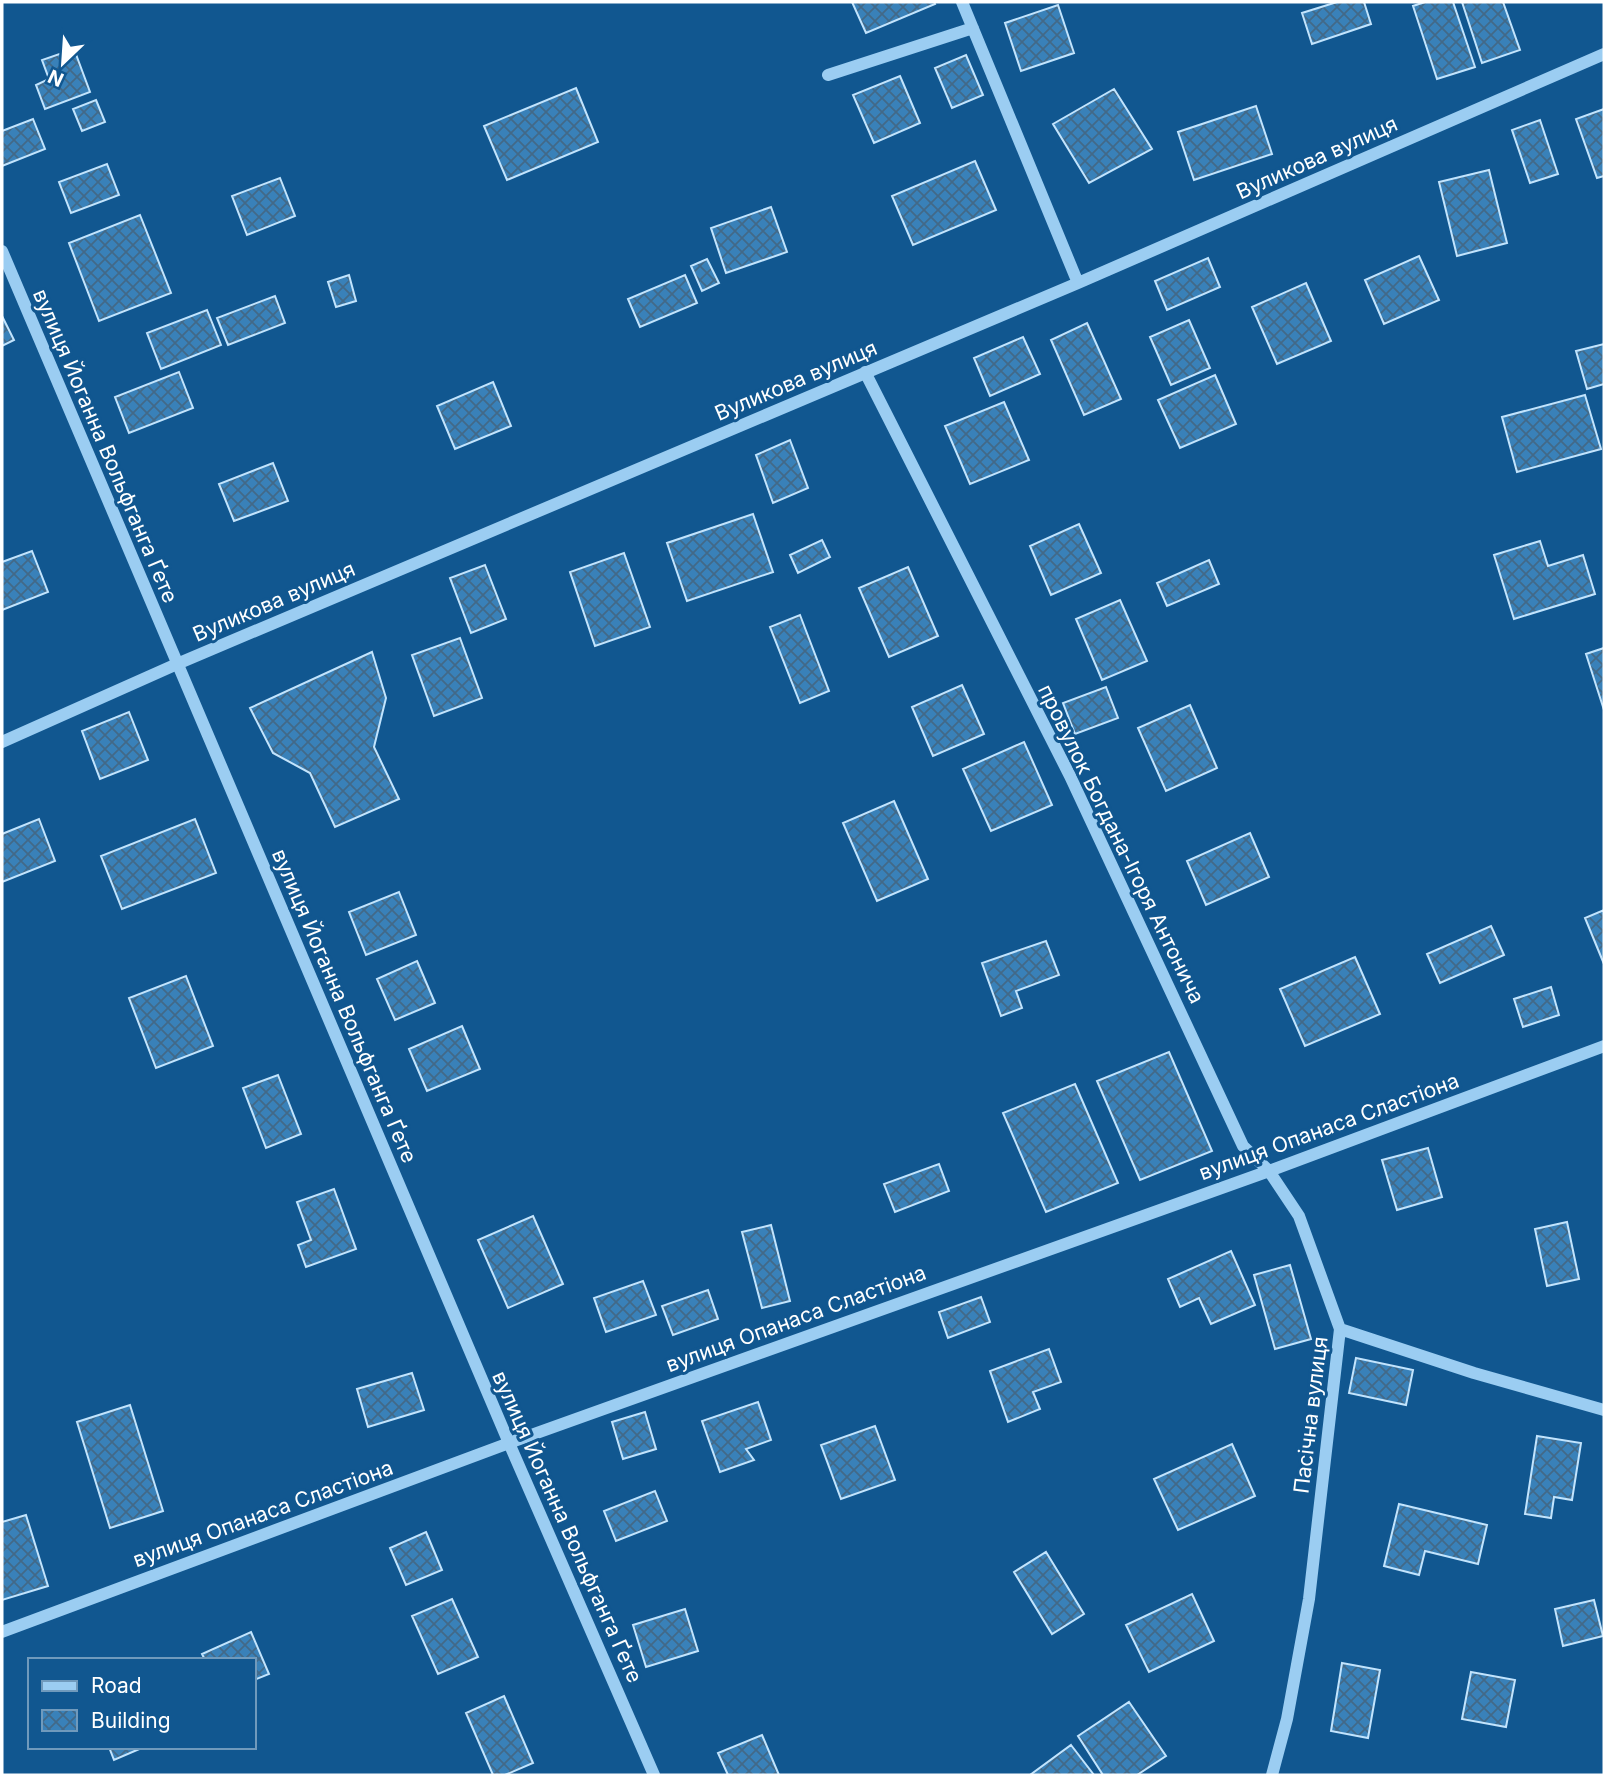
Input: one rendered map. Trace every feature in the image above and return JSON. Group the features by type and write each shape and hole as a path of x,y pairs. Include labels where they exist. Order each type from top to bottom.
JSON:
{"street":[{"path":"962,2 1078,283"},
{"path":"828,75 972,28"},
{"name":"Вуликова вулиця","path":"2,742 177,664 1078,283 1604,54"},
{"name":"вулиця Йоганна Вольфганга Ґете","path":"2,251 509,1443 654,1775"},
{"name":"провулок Богдана-Ігоря Антонича","path":"865,372 1070,776 1243,1146 1269,1171 1300,1216 1340,1329"},
{"name":"вулиця Опанаса Сластіона","path":"2,1632 509,1443 1269,1171 1604,1046"},
{"name":"Пасічна вулиця","path":"1272,1775 1287,1719 1309,1599 1340,1329 1474,1374 1604,1410"}],"building":[{"path":"852,2 934,2 935,4 866,33"},
{"path":"1337,2 1364,2 1371,24 1312,44 1302,13"},
{"path":"1425,2 1453,2 1475,67 1437,79 1413,6"},
{"path":"1462,2 1503,2 1520,50 1482,63"},
{"path":"1058,5 1074,53 1021,71 1005,23"},
{"path":"74,49 90,92 45,109 36,85 49,79 42,60"},
{"path":"966,55 983,95 952,108 935,68"},
{"path":"900,76 920,123 874,143 853,95"},
{"path":"576,88 598,142 507,180 484,126"},
{"path":"1114,89 1152,149 1089,183 1053,124"},
{"path":"96,100 105,122 82,131 73,109"},
{"path":"1256,106 1272,154 1194,180 1178,132"},
{"path":"1604,109 1604,176 1597,178 1576,119"},
{"path":"33,119 45,149 2,166 2,131"},
{"path":"1540,120 1558,174 1530,183 1512,130"},
{"path":"975,161 996,210 913,245 892,196"},
{"path":"107,164 119,195 71,213 59,182"},
{"path":"1489,170 1507,243 1457,256 1439,182"},
{"path":"280,178 295,216 247,235 232,196"},
{"path":"771,207 787,252 726,273 711,228"},
{"path":"140,215 171,293 99,321 69,243"},
{"path":"1419,256 1439,300 1384,324 1365,280"},
{"path":"1208,258 1220,287 1167,310 1155,281"},
{"path":"707,259 719,283 702,291 691,266"},
{"path":"349,275 356,301 336,307 328,282"},
{"path":"685,275 697,303 640,327 628,299"},
{"path":"1306,283 1331,341 1277,364 1252,307"},
{"path":"275,296 285,323 228,345 217,318"},
{"path":"207,310 221,345 161,369 147,333"},
{"path":"2,316 14,340 2,346"},
{"path":"1189,320 1210,368 1171,385 1150,337"},
{"path":"1087,323 1121,399 1084,415 1051,340"},
{"path":"1023,337 1040,374 990,396 974,358"},
{"path":"1604,344 1604,384 1587,389 1576,351"},
{"path":"179,372 193,408 129,433 115,397"},
{"path":"1215,375 1236,424 1180,448 1158,400"},
{"path":"493,382 511,426 455,449 437,406"},
{"path":"1585,395 1601,449 1517,472 1502,417"},
{"path":"1004,402 1029,460 970,484 945,426"},
{"path":"790,440 808,488 773,503 756,455"},
{"path":"273,463 288,501 234,521 219,484"},
{"path":"753,514 773,572 687,601 667,543"},
{"path":"1079,524 1101,573 1051,595 1030,546"},
{"path":"822,540 830,557 798,573 790,555"},
{"path":"1540,541 1548,566 1583,555 1595,594 1514,619 1494,555"},
{"path":"32,551 48,592 2,610 2,562"},
{"path":"624,553 650,627 595,646 570,572"},
{"path":"1209,560 1219,584 1167,606 1157,583"},
{"path":"485,565 506,619 471,633 450,578"},
{"path":"908,567 938,636 889,657 859,588"},
{"path":"1120,600 1147,661 1102,680 1076,619"},
{"path":"800,615 829,691 800,703 770,627"},
{"path":"460,638 482,698 434,716 412,655"},
{"path":"1604,648 1604,710 1586,654"},
{"path":"372,652 386,698 374,747 399,799 335,827 310,773 273,753 250,708"},
{"path":"962,685 984,734 933,756 912,707"},
{"path":"1106,687 1118,718 1075,734 1063,703"},
{"path":"1190,705 1217,768 1166,791 1138,728"},
{"path":"129,712 148,760 100,779 82,731"},
{"path":"1024,742 1052,805 991,831 963,769"},
{"path":"894,801 928,879 877,901 843,823"},
{"path":"39,819 55,861 2,882 2,834"},
{"path":"195,819 216,873 122,909 101,856"},
{"path":"1250,833 1269,877 1206,905 1187,861"},
{"path":"399,892 416,935 366,955 349,912"},
{"path":"1604,910 1604,964 1585,918"},
{"path":"1491,926 1504,955 1440,983 1427,954"},
{"path":"1046,941 1059,975 1016,991 1022,1008 1001,1016 982,963"},
{"path":"1355,957 1380,1014 1305,1046 1280,989"},
{"path":"417,961 435,1003 395,1020 377,979"},
{"path":"186,976 213,1046 156,1068 129,998"},
{"path":"1551,987 1559,1015 1523,1027 1514,999"},
{"path":"462,1026 480,1069 427,1091 409,1049"},
{"path":"1169,1052 1212,1151 1140,1180 1097,1081"},
{"path":"278,1075 301,1134 266,1148 243,1088"},
{"path":"1075,1084 1118,1183 1046,1212 1003,1113"},
{"path":"1428,1148 1442,1197 1397,1210 1382,1160"},
{"path":"939,1164 949,1191 895,1212 884,1184"},
{"path":"334,1189 356,1249 306,1267 298,1245 311,1240 297,1202"},
{"path":"533,1216 563,1284 508,1308 478,1240"},
{"path":"1567,1222 1579,1279 1547,1286 1535,1229"},
{"path":"771,1225 790,1301 762,1308 742,1232"},
{"path":"1231,1251 1255,1305 1211,1324 1199,1298 1180,1307 1168,1279"},
{"path":"1290,1265 1311,1339 1275,1349 1254,1275"},
{"path":"643,1281 656,1315 606,1332 594,1298"},
{"path":"708,1290 718,1319 673,1335 662,1306"},
{"path":"981,1297 990,1322 948,1338 939,1312"},
{"path":"1049,1349 1061,1382 1033,1392 1040,1409 1008,1422 990,1371"},
{"path":"1356,1358 1413,1370 1406,1405 1349,1393"},
{"path":"412,1373 424,1410 368,1427 357,1389"},
{"path":"758,1402 771,1440 746,1449 754,1460 720,1472 702,1421"},
{"path":"130,1405 163,1511 110,1528 77,1422"},
{"path":"645,1412 656,1449 623,1459 612,1422"},
{"path":"875,1426 895,1480 841,1499 821,1445"},
{"path":"1537,1436 1581,1443 1572,1500 1554,1497 1551,1518 1525,1514"},
{"path":"1232,1444 1255,1496 1178,1530 1154,1479"},
{"path":"655,1491 667,1521 616,1541 604,1511"},
{"path":"1399,1504 1487,1525 1478,1564 1425,1551 1419,1575 1384,1566"},
{"path":"26,1515 48,1586 2,1600 2,1522"},
{"path":"426,1532 442,1570 406,1585 390,1548"},
{"path":"1046,1552 1084,1614 1052,1634 1014,1572"},
{"path":"1192,1594 1214,1641 1149,1672 1126,1625"},
{"path":"452,1599 478,1657 438,1674 412,1616"},
{"path":"1594,1600 1603,1636 1563,1646 1555,1609"},
{"path":"685,1609 698,1651 646,1667 633,1625"},
{"path":"251,1632 269,1674 256,1679 256,1658 204,1658 202,1654"},
{"path":"1342,1663 1380,1670 1368,1738 1331,1731"},
{"path":"1471,1672 1515,1680 1506,1727 1462,1719"},
{"path":"504,1696 533,1763 505,1775 493,1775 466,1713"},
{"path":"1129,1702 1166,1756 1137,1775 1103,1775 1078,1736"},
{"path":"762,1735 779,1775 728,1775 718,1753"},
{"path":"1071,1745 1094,1775 1030,1775"},
{"path":"110,1749 139,1749 114,1760"}]}
